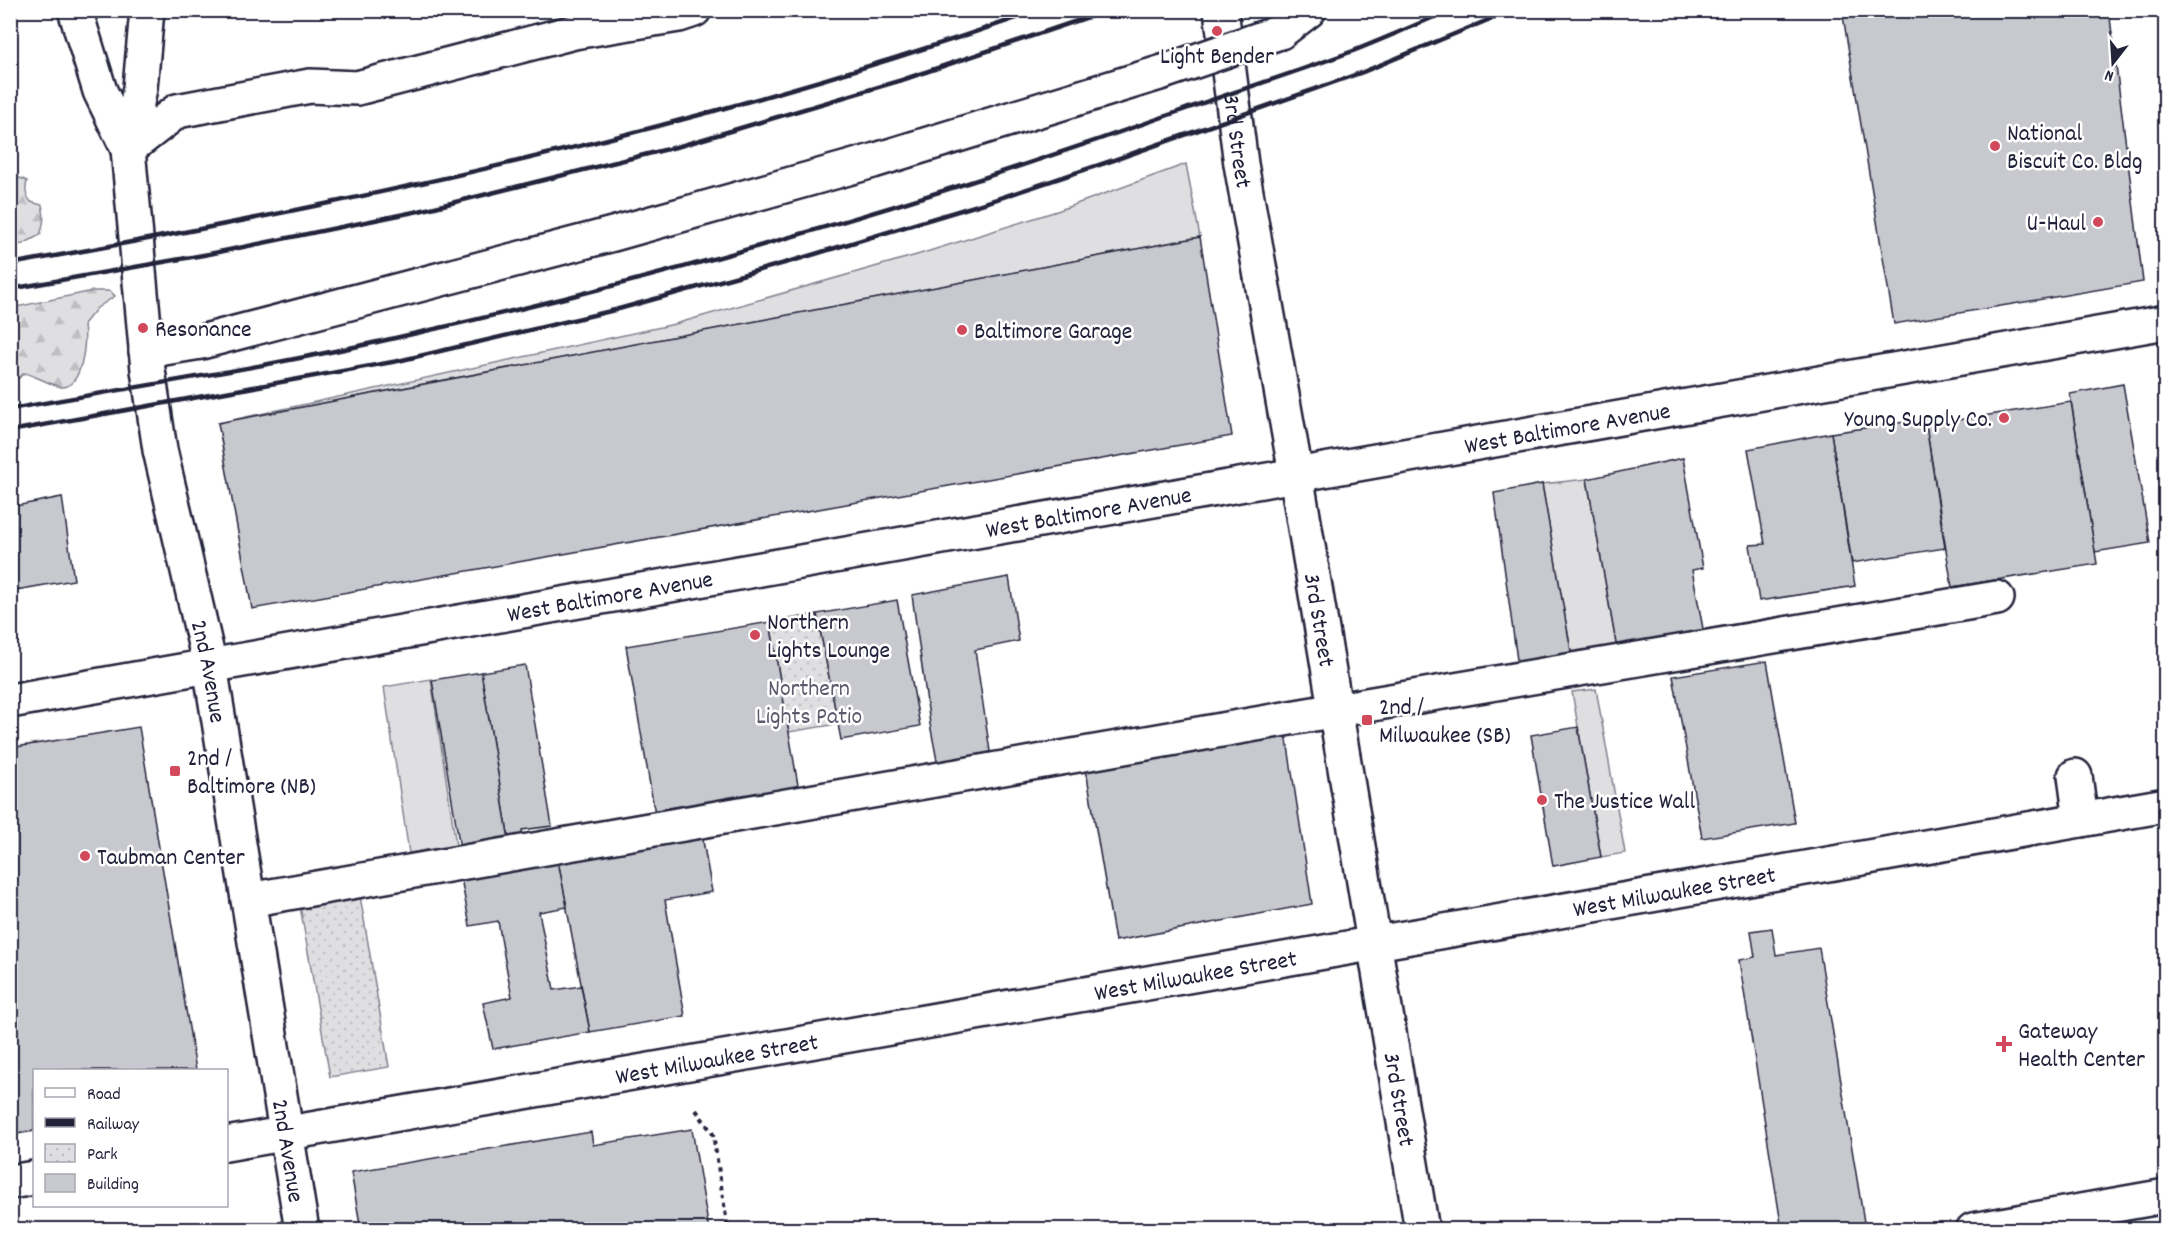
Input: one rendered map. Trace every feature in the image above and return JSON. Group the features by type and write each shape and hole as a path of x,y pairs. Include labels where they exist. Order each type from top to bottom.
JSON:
{"street":[{"name":"2nd Avenue","path":"75,10 100,91 128,149"},
{"name":"2nd Avenue","path":"147,10 140,88 128,149 146,351 160,450 210,666 302,1230"},
{"path":"128,149 177,111 310,86 357,88 574,32 679,15 694,10"},
{"name":"3rd Street","path":"1221,10 1241,164 1296,474 1422,1230"},
{"path":"146,351 213,339 613,234 873,161 1163,72 1280,32 1309,10"},
{"name":"West Baltimore Avenue","path":"10,701 2166,322"},
{"path":"248,900 1335,710 1997,598"},
{"path":"2075,776 2081,820"},
{"name":"West Milwaukee Street","path":"228,1144 2166,805"},
{"path":"10,1182 33,1178"},
{"path":"1973,1230 2120,1217 2166,1196"}],"path":[{"path":"696,1110 713,1134 728,1230"}],"green space":[{"path":"1186,164 1200,237 218,423 675,324 920,254 1057,211"},
{"path":"10,174 27,181 28,197 31,202 42,205 43,209 44,220 40,235 23,244 11,245"},
{"path":"93,291 110,291 115,296 97,308 84,324 85,340 82,360 70,384 60,387 24,373 19,378 11,377 11,308"},
{"path":"1587,479 1617,649 1572,657 1542,484"},
{"name":"Northern Lights Patio","path":"817,614 838,724 789,732 770,622"},
{"path":"431,679 456,845 409,853 384,687"},
{"path":"1596,689 1625,853 1601,857 1572,692"},
{"path":"360,896 389,1067 330,1077 300,906"}],"building":[{"name":"National Biscuit Co. Bldg","path":"1842,10 2109,10 2143,282 1894,324"},
{"name":"Baltimore Garage","path":"1200,237 1232,436 252,609 218,423"},
{"path":"2123,384 2150,543 2095,552 2070,394"},
{"path":"2071,402 2097,564 1952,587 1926,425"},
{"path":"1925,419 1945,548 1852,563 1831,433"},
{"path":"1831,433 1855,586 1759,601 1750,545 1765,544 1748,449"},
{"path":"1683,458 1703,568 1692,570 1704,634 1617,649 1587,479"},
{"path":"1542,484 1572,657 1518,667 1494,493"},
{"path":"62,497 74,580 10,591 10,507"},
{"path":"1009,577 1019,641 975,650 991,758 938,766 912,595"},
{"path":"897,600 920,726 841,740 817,614"},
{"path":"770,622 799,791 655,814 626,646"},
{"path":"1767,661 1795,823 1702,838 1673,676"},
{"path":"525,665 552,826 522,830 523,837 509,840 481,672"},
{"path":"481,672 509,840 460,848 432,680"},
{"name":"Taubman Center","path":"139,727 196,1069 33,1069 33,1131 10,1135 10,748"},
{"path":"1578,727 1601,857 1553,866 1531,735"},
{"path":"1286,733 1312,904 1115,941 1086,770"},
{"path":"702,835 712,892 665,900 685,1016 590,1032 558,861"},
{"path":"558,861 567,907 539,912 554,990 581,986 590,1032 493,1049 483,1003 512,997 498,921 470,926 461,878"},
{"path":"1772,928 1776,955 1819,948 1864,1222 1819,1230 1782,1230 1739,960 1755,957 1751,931"},
{"path":"692,1129 709,1230 361,1230 351,1172 591,1132 593,1145"}],"railway":[{"path":"10,264 271,215 531,158 659,126 787,90 914,52 1040,10"},
{"path":"10,289 209,254 419,211 680,146 902,80 1109,10"},
{"path":"10,409 347,348 495,315 694,264 891,207 1086,144 1353,51 1450,10"},
{"path":"10,431 398,361 615,310 792,261 991,201 1114,160 1363,72 1512,10"}],"place":[{"name":"Light Bender","path":"1217,31"},
{"name":"National Biscuit Co. Bldg","path":"1995,146"},
{"name":"U-Haul","path":"2098,222"},
{"name":"Resonance","path":"143,328"},
{"name":"Baltimore Garage","path":"962,330"},
{"name":"Young Supply Co.","path":"2004,418"},
{"name":"Northern Lights Lounge","path":"755,635"},
{"name":"2nd / Milwaukee (SB)","path":"1367,720"},
{"name":"2nd / Baltimore (NB)","path":"175,771"},
{"name":"The Justice Wall","path":"1542,800"},
{"name":"Taubman Center","path":"85,856"},
{"name":"Gateway Health Center","path":"2004,1044"}]}
